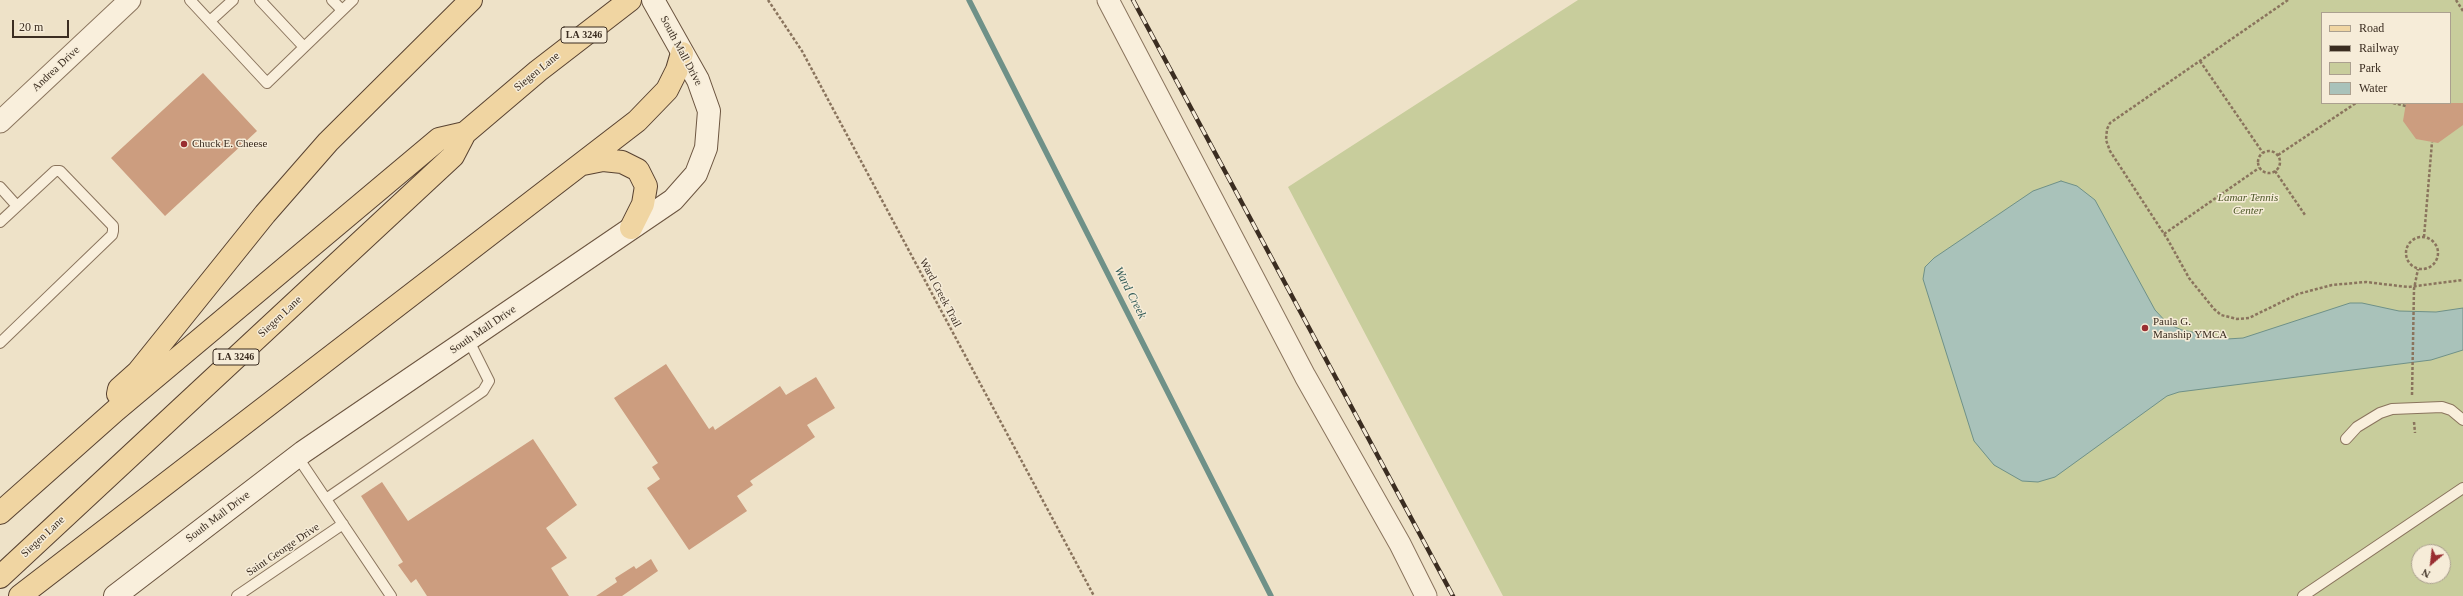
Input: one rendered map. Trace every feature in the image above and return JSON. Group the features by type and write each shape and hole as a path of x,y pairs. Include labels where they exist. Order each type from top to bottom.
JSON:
{"main road":[{"path":"116,410 119,389 138,372 270,209 328,142 471,0"},
{"name":"Siegen Lane","path":"0,577 453,156 465,132 538,71 630,0"},
{"path":"20,596 637,121 667,90 677,70 682,53"},
{"name":"Siegen Lane","path":"0,513 116,410 440,139 465,132"},
{"path":"583,164 603,160 622,162 638,170 646,186 643,204 631,228"}],"street":[{"name":"Andrea Drive","path":"0,122 130,0"},
{"name":"South Mall Drive","path":"114,596 297,456 673,200 696,174 706,148 709,111 698,80 653,0"},
{"path":"1108,0 1305,376 1400,544 1426,596"}],"lane":[{"path":"190,0 267,83 353,0"},
{"path":"210,21 233,0"},
{"path":"260,0 304,47"},
{"path":"332,0 342,10"},
{"path":"0,222 55,171 60,171 64,172 113,226 112,235 0,343"},
{"path":"0,187 17,206"},
{"path":"326,499 483,392 488,381 468,339"},
{"path":"2346,439 2357,427 2380,413 2392,409 2442,407 2451,410 2463,420"},
{"path":"297,456 391,596"},
{"path":"2303,596 2463,488"},
{"name":"Saint George Drive","path":"237,596 343,524"}],"path":[{"name":"Ward Creek Trail","path":"768,0 802,52 1094,596"},
{"path":"2288,0 2110,123 2106,133 2110,151 2164,234 2203,298 2221,315 2228,318 2249,318 2298,294 2332,285 2366,282 2414,288 2463,280"},
{"path":"2456,0 2463,11"},
{"path":"2200,61 2262,153"},
{"path":"2278,156 2355,104"},
{"path":"2397,104 2406,106"},
{"path":"2424,238 2432,142"},
{"path":"2271,151 2278,156 2280,162 2275,171 2268,174 2259,168 2257,161 2262,153 2271,151"},
{"path":"2164,234 2259,168"},
{"path":"2275,171 2305,215"},
{"path":"2424,238 2436,246 2438,256 2428,268 2418,269 2413,267 2406,258 2406,248 2413,240 2424,238"},
{"path":"2412,399 2414,288 2418,269"}],"green space":[{"name":"Lamar Tennis Center","path":"1578,0 2463,0 2463,596 1503,596 1288,187"}],"water":[{"path":"2061,181 2077,186 2095,200 2155,310 2168,324 2182,330 2227,339 2243,338 2350,303 2362,303 2399,311 2436,312 2463,308 2463,350 2431,360 2179,392 2167,396 2055,477 2038,482 2022,481 1994,465 1974,441 1923,279 1925,267 1934,258 2033,191"}],"building":[{"name":"Chuck E. Cheese","path":"203,73 257,131 165,216 111,158"},
{"path":"2463,103 2463,125 2438,143 2416,139 2403,121 2406,104"},
{"path":"666,364 709,429 713,426 715,430 780,386 786,395 816,377 835,408 807,425 815,437 750,481 753,485 737,496 747,511 689,550 647,488 660,479 652,467 658,463 614,398"},
{"path":"533,439 577,505 546,528 567,558 551,568 569,596 427,596 416,579 411,583 398,565 403,562 361,496 382,482 408,521"},
{"path":"651,559 658,571 622,596 596,596 617,582 615,578 634,566 636,569"}],"waterway":[{"name":"Ward Creek","path":"969,0 1271,596"}],"railway":[{"path":"1133,0 1453,596"}],"place":[{"name":"Chuck E. Cheese","path":"184,144"},
{"name":"Paula G. Manship YMCA","path":"2145,328"}]}
